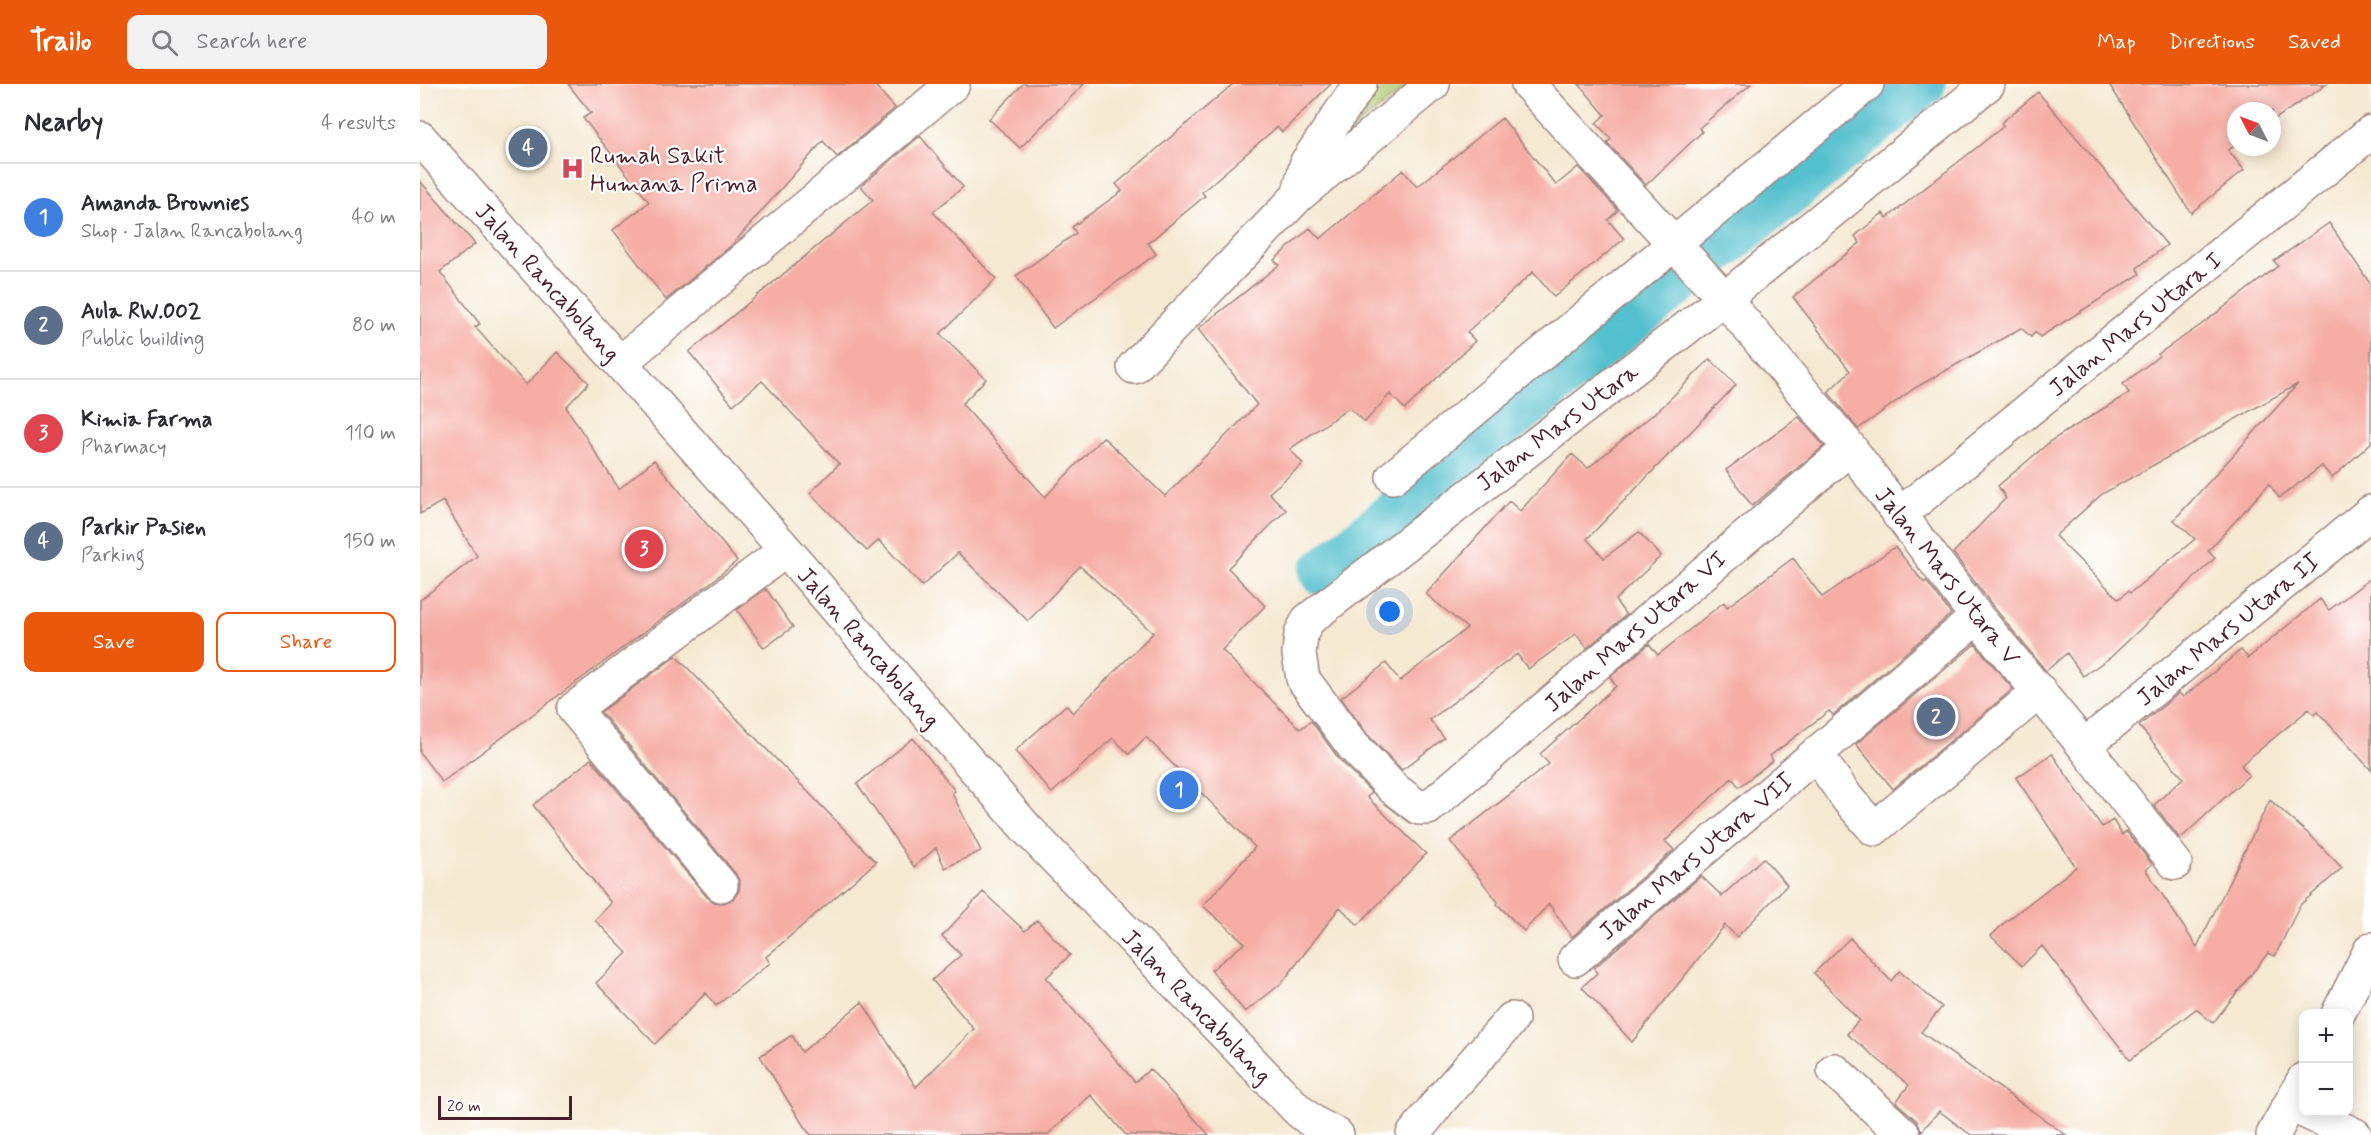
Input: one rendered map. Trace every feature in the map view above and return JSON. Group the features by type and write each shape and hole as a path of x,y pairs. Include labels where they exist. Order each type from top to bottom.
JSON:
{"street":[{"path":"620,363 953,84"},
{"path":"1298,196 1306,162 1360,84"},
{"path":"1134,367 1298,196 1433,84"},
{"name":"Jalan Mars Utara V","path":"1528,84 1721,296 1850,448 1977,617 2040,691 2175,863"},
{"path":"1393,477 1679,250 1867,84"},
{"name":"Jalan Mars Utara","path":"1419,808 1393,788 1353,746 1303,679 1299,654 1301,634 1308,621 1988,84"},
{"name":"Jalan Rancabolang","path":"420,138 786,550 1026,828 1299,1111 1314,1123 1337,1135"},
{"name":"Jalan Mars Utara I","path":"1899,515 2367,144"},
{"name":"Jalan Mars Utara VI","path":"1419,808 1428,808 1436,802 1850,448"},
{"name":"Jalan Mars Utara II","path":"2084,746 2371,512"},
{"path":"721,885 574,710 786,550"},
{"name":"Jalan Mars Utara VII","path":"1575,959 1977,617"},
{"name":"Jalan Mars Utara VII","path":"1816,754 1847,798 1874,829 2040,691"},
{"path":"2341,1009 2371,949"},
{"path":"1413,1135 1442,1098 1512,1019"},
{"path":"1834,1070 1904,1135"},
{"path":"2273,1135 2299,1104"},
{"path":"2326,1117 2355,1135"}],"green space":[{"path":"1373,84 1411,84 1330,147"}],"building":[{"path":"568,84 874,84 895,108 837,157 823,141 732,245 666,300 613,230 649,202 583,118 591,113"},
{"path":"1023,84 1084,84 1020,148 989,119"},
{"path":"1233,84 1331,84 1282,132 1277,127 1202,192 1205,196 1148,243 1156,254 1053,328 1016,276 1076,233 1072,227 1122,191 1116,184"},
{"path":"1579,84 1751,84 1699,128 1702,132 1646,185 1607,143 1611,139 1596,123 1605,115"},
{"path":"2109,84 2327,84 2281,115 2281,102 2227,102 2227,156 2233,156 2244,170 2191,213"},
{"path":"2038,92 2167,245 2137,268 2140,274 2040,337 2035,332 2031,337 2021,328 1915,388 1858,429 1828,392 1850,371 1793,297 1860,243 1855,236 1883,213 1887,218 2004,126 2001,123"},
{"path":"1502,118 1556,185 1578,167 1618,210 1608,220 1624,239 1554,297 1533,272 1467,332 1475,341 1405,409 1390,394 1365,422 1349,408 1290,449 1303,464 1269,493 1286,510 1228,568 1265,606 1222,650 1300,729 1311,721 1339,759 1372,793 1367,797 1426,854 1358,925 1340,907 1282,983 1245,1012 1211,970 1245,943 1203,906 1255,847 1146,737 1129,754 1113,738 1052,793 1015,751 1066,705 1073,713 1153,633 1080,566 1028,621 958,553 922,586 879,540 867,551 810,493 839,464 762,381 733,405 689,352 873,200 861,186 920,136 963,187 933,212 996,279 940,334 986,379 962,404 1045,497 1103,437 1165,496 1257,405 1198,329 1279,265 1274,260 1310,228 1320,239 1403,170 1417,187"},
{"path":"420,181 475,244 440,272 480,324 475,327 526,385 557,352 589,383 566,407 619,489 654,460 737,561 442,782 420,753 420,600 477,556 443,501 420,514"},
{"path":"2329,223 2371,285 2371,443 2332,478 2322,466 2279,498 2269,484 2208,551 2215,558 2111,657 2083,676 2067,653 2046,671 1953,553 2006,498 1998,486 2052,440 2129,393 2123,384 2159,356 2158,354 2198,327 2278,266 2274,261","holes":["2298,384 2174,520 2195,539 2130,593 2128,591 2119,599 2055,536 2102,494"]},
{"path":"1710,359 1736,385 1587,539 1604,558 1639,532 1661,556 1615,600 1626,615 1587,648 1576,634 1528,669 1517,654 1430,720 1444,738 1402,770 1367,734 1341,698 1386,663 1400,681 1467,628 1426,594 1509,501 1520,511 1572,454 1588,468 1662,407"},
{"path":"1799,417 1824,446 1752,506 1726,470"},
{"path":"1895,547 1924,583 1926,581 1951,614 1833,715 1829,711 1770,756 1773,760 1739,787 1732,778 1665,841 1674,850 1572,937 1549,904 1524,931 1497,904 1498,902 1450,841 1549,764 1540,754 1616,686 1610,677 1649,644 1658,655 1724,602 1727,607 1793,558 1822,597"},
{"path":"2371,578 2371,770 2318,712 2314,715 2309,709 2241,765 2249,775 2180,839 2154,805 2183,778 2139,726 2179,693 2183,697 2241,650 2248,658 2320,599 2329,610"},
{"path":"766,589 793,627 764,648 737,610"},
{"path":"1975,644 2013,689 1893,789 1856,744"},
{"path":"676,656 876,862 766,957 770,963 716,1006 706,993 655,1044 596,983 627,953 595,920 611,903 533,805 591,759 707,897 714,902 724,903 733,899 739,891 740,882 735,873 601,712"},
{"path":"913,738 955,791 952,793 981,851 945,868 936,848 914,867 857,784"},
{"path":"2052,754 2102,827 2113,820 2122,835 2126,831 2152,864 2146,870 2197,947 2270,800 2313,838 2342,868 2300,905 2275,956 2268,953 2213,1023 2196,1009 2130,1060 2042,946 2022,966 1991,936 2004,923 2076,867 2016,778"},
{"path":"1763,858 1787,885 1737,937 1725,925 1632,1042 1582,987 1597,973 1594,968 1701,876 1722,896"},
{"path":"983,892 1025,931 1037,920 1070,955 1046,978 1135,1082 1150,1069 1209,1135 1126,1135 1091,1095 1047,1135 811,1135 760,1056 792,1035 802,1052 862,1002 916,1087 974,1029 932,980 961,955 942,936"},
{"path":"1850,938 1891,981 1899,971 1942,1007 1921,1032 2066,1135 1971,1135 1939,1111 1922,1131 1917,1121 1896,1102 1909,1085 1847,1034 1859,1020 1814,973"}],"waterway":[{"path":"1322,572 1923,84"}],"place":[{"name":"Parkir Pasien","path":"528,148"},
{"name":"Rumah Sakit Humana Prima","path":"572,169"},
{"name":"Kimia Farma","path":"644,549"},
{"name":"Aula RW.002","path":"1936,717"},
{"name":"Amanda Brownies","path":"1179,790"}]}
